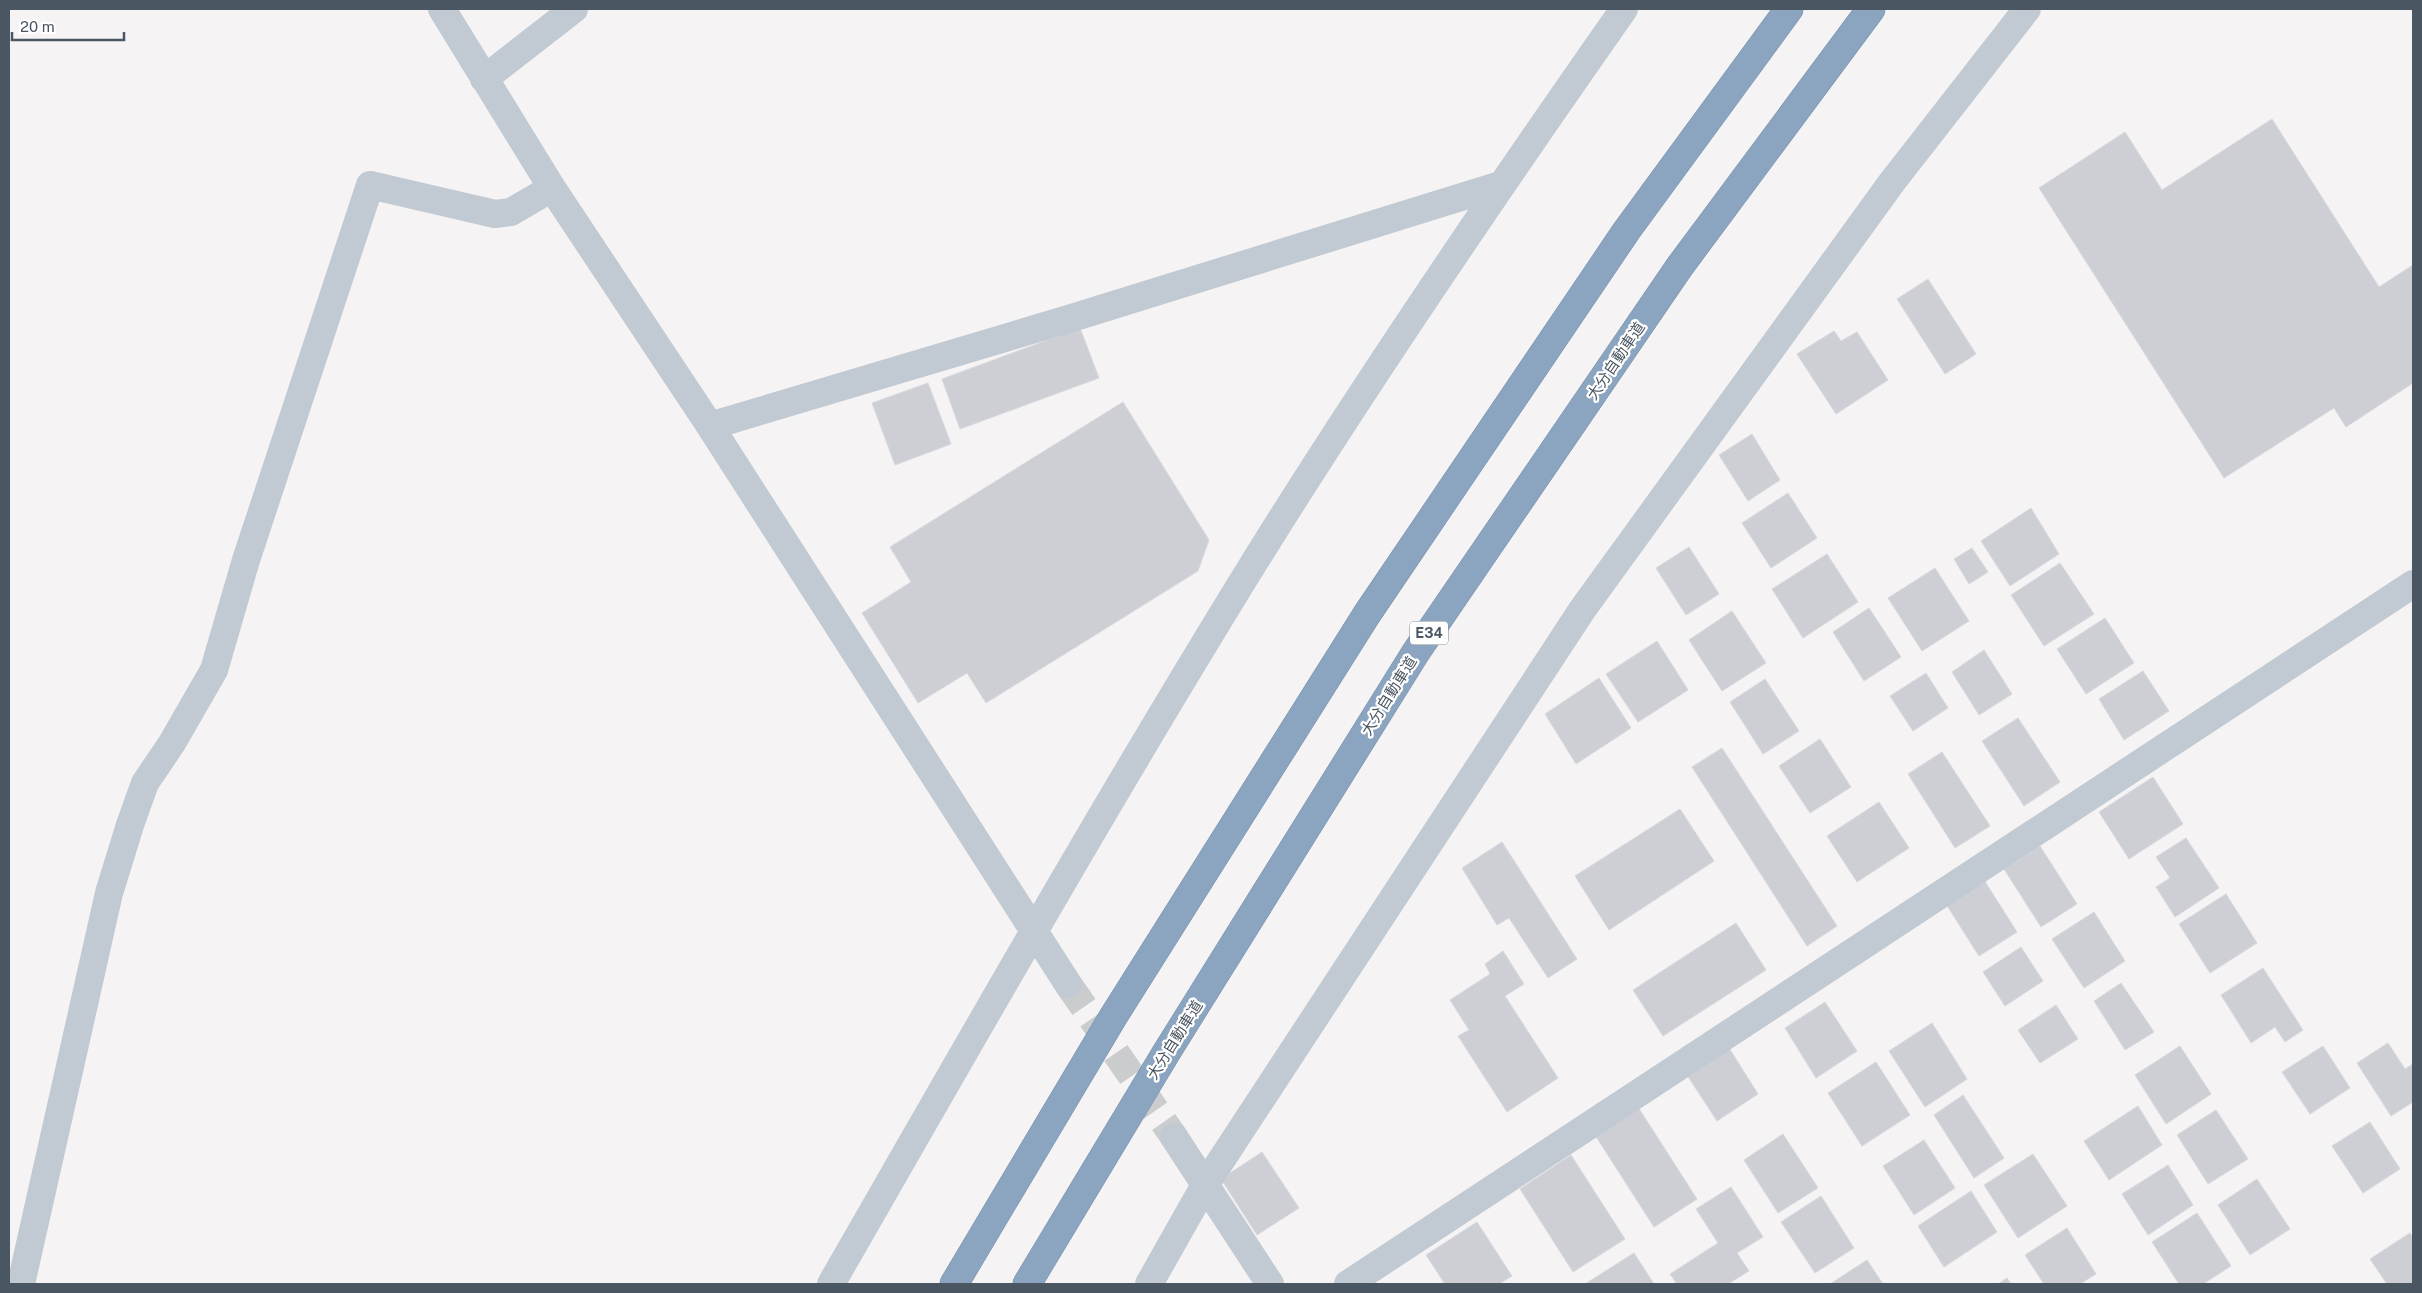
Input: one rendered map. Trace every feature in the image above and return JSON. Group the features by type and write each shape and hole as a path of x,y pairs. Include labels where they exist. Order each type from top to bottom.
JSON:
{"highway":[{"path":"954,1284 1113,1017 1367,614 1627,230 1789,9"},
{"name":"大分自動車道","path":"1027,1284 1166,1053 1416,652 1680,266 1871,9"}],"street":[{"path":"442,9 552,188 710,426 1068,984"},
{"path":"484,78 574,9"},
{"path":"831,1284 1034,930 1256,561 1500,185 1624,9"},
{"path":"1149,1284 1204,1185 1582,610 1892,182 2027,9"},
{"path":"21,1284 108,894 145,782 172,743 214,670 249,550 370,184 495,214 511,212 552,188"},
{"path":"710,426 1075,317 1500,185"},
{"path":"1348,1284 2413,584"},
{"path":"1174,1137 1270,1284"}],"building":[{"path":"2272,119 2379,287 2413,265 2413,383 2346,427 2334,408 2224,478 2039,188 2125,132 2162,190"},
{"path":"1928,279 1976,354 1945,374 1897,299"},
{"path":"1080,328 1099,378 960,429 942,379"},
{"path":"1834,331 1841,341 1857,332 1888,380 1836,414 1797,354"},
{"path":"928,383 951,444 895,465 872,403"},
{"path":"1123,402 1209,540 1198,571 986,703 967,673 918,703 862,613 911,582 890,547"},
{"path":"1752,434 1780,480 1748,501 1719,455"},
{"path":"1788,493 1817,538 1771,568 1742,523"},
{"path":"2031,508 2059,554 2010,586 1981,541"},
{"path":"1689,547 1719,594 1686,615 1656,568"},
{"path":"1972,548 1988,572 1969,584 1954,559"},
{"path":"1827,554 1858,602 1803,638 1772,589"},
{"path":"2060,563 2094,614 2044,646 2011,595"},
{"path":"1935,568 1969,621 1922,651 1888,598"},
{"path":"1869,608 1901,657 1864,681 1833,632"},
{"path":"1732,611 1766,663 1722,691 1689,640"},
{"path":"2105,618 2134,663 2086,694 2057,649"},
{"path":"1657,641 1688,690 1638,722 1606,674"},
{"path":"1984,650 2012,694 1979,715 1952,672"},
{"path":"2143,671 2169,711 2124,740 2099,699"},
{"path":"1926,673 1948,708 1913,731 1890,696"},
{"path":"1599,678 1631,728 1576,764 1545,714"},
{"path":"1765,679 1799,731 1763,754 1730,702"},
{"path":"2018,718 2060,782 2024,806 1982,741"},
{"path":"1820,739 1851,787 1810,813 1779,766"},
{"path":"1722,748 1837,926 1807,946 1692,767"},
{"path":"1942,752 1990,826 1955,848 1908,774"},
{"path":"2153,777 2183,824 2129,859 2099,812"},
{"path":"1879,802 1909,848 1857,882 1827,836"},
{"path":"1680,809 1714,861 1609,930 1575,876"},
{"path":"2186,838 2219,888 2175,917 2156,887 2170,878 2156,857"},
{"path":"1502,842 1577,959 1548,978 1509,918 1497,925 1462,868"},
{"path":"2040,846 2077,904 2041,927 2004,869"},
{"path":"1984,880 2017,932 1979,956 1946,904"},
{"path":"2226,894 2257,943 2210,973 2179,924"},
{"path":"2094,912 2125,961 2084,988 2052,939"},
{"path":"1736,923 1766,970 1663,1036 1633,990"},
{"path":"2021,947 2043,981 2005,1006 1983,972"},
{"path":"1503,951 1524,984 1505,996 1558,1078 1507,1112 1458,1036 1469,1030 1450,1000 1490,974 1485,964"},
{"path":"2263,968 2303,1030 2285,1042 2275,1027 2251,1043 2221,995"},
{"path":"2121,983 2154,1032 2125,1050 2094,1001"},
{"path":"1825,1002 1857,1051 1816,1078 1785,1028"},
{"path":"2056,1005 2078,1039 2040,1063 2018,1030"},
{"path":"1932,1023 1967,1079 1925,1107 1889,1051"},
{"path":"2388,1043 2405,1069 2413,1064 2413,1102 2391,1116 2357,1063"},
{"path":"2180,1046 2211,1094 2166,1124 2135,1075"},
{"path":"2323,1046 2350,1088 2310,1114 2282,1072"},
{"path":"1729,1048 1758,1094 1717,1121 1687,1075"},
{"path":"1876,1062 1910,1115 1862,1146 1828,1093"},
{"path":"1963,1095 2004,1158 1974,1178 1934,1115"},
{"path":"2138,1106 2162,1145 2109,1180 2084,1141"},
{"path":"1638,1107 1697,1199 1654,1227 1595,1135"},
{"path":"2216,1110 2248,1159 2208,1184 2177,1135"},
{"path":"2370,1122 2400,1169 2363,1193 2332,1146"},
{"path":"1783,1134 1818,1188 1778,1213 1744,1160"},
{"path":"1924,1140 1955,1188 1914,1215 1883,1166"},
{"path":"1262,1152 1299,1208 1257,1235 1221,1179"},
{"path":"2033,1154 2067,1206 2018,1238 1984,1185"},
{"path":"1571,1155 1625,1239 1573,1272 1520,1189"},
{"path":"2168,1165 2193,1205 2148,1235 2122,1194"},
{"path":"2257,1179 2290,1229 2250,1255 2218,1205"},
{"path":"1731,1187 1763,1237 1737,1253 1749,1271 1728,1284 1677,1284 1670,1274 1718,1243 1696,1209"},
{"path":"1971,1191 1997,1232 1944,1267 1918,1226"},
{"path":"1821,1196 1854,1248 1815,1273 1781,1222"},
{"path":"2197,1213 2231,1266 2203,1284 2179,1284 2152,1242"},
{"path":"1477,1222 1512,1276 1499,1284 1445,1284 1426,1255"},
{"path":"2067,1228 2096,1274 2080,1284 2044,1284 2025,1255"},
{"path":"2410,1233 2413,1238 2413,1284 2387,1284 2370,1259"},
{"path":"1634,1253 1654,1284 1585,1284"},
{"path":"1867,1260 1883,1284 1830,1284"},
{"path":"2007,1278 2011,1284 1998,1284"}],"tunnel":[{"path":"1068,984 1174,1137"}]}
